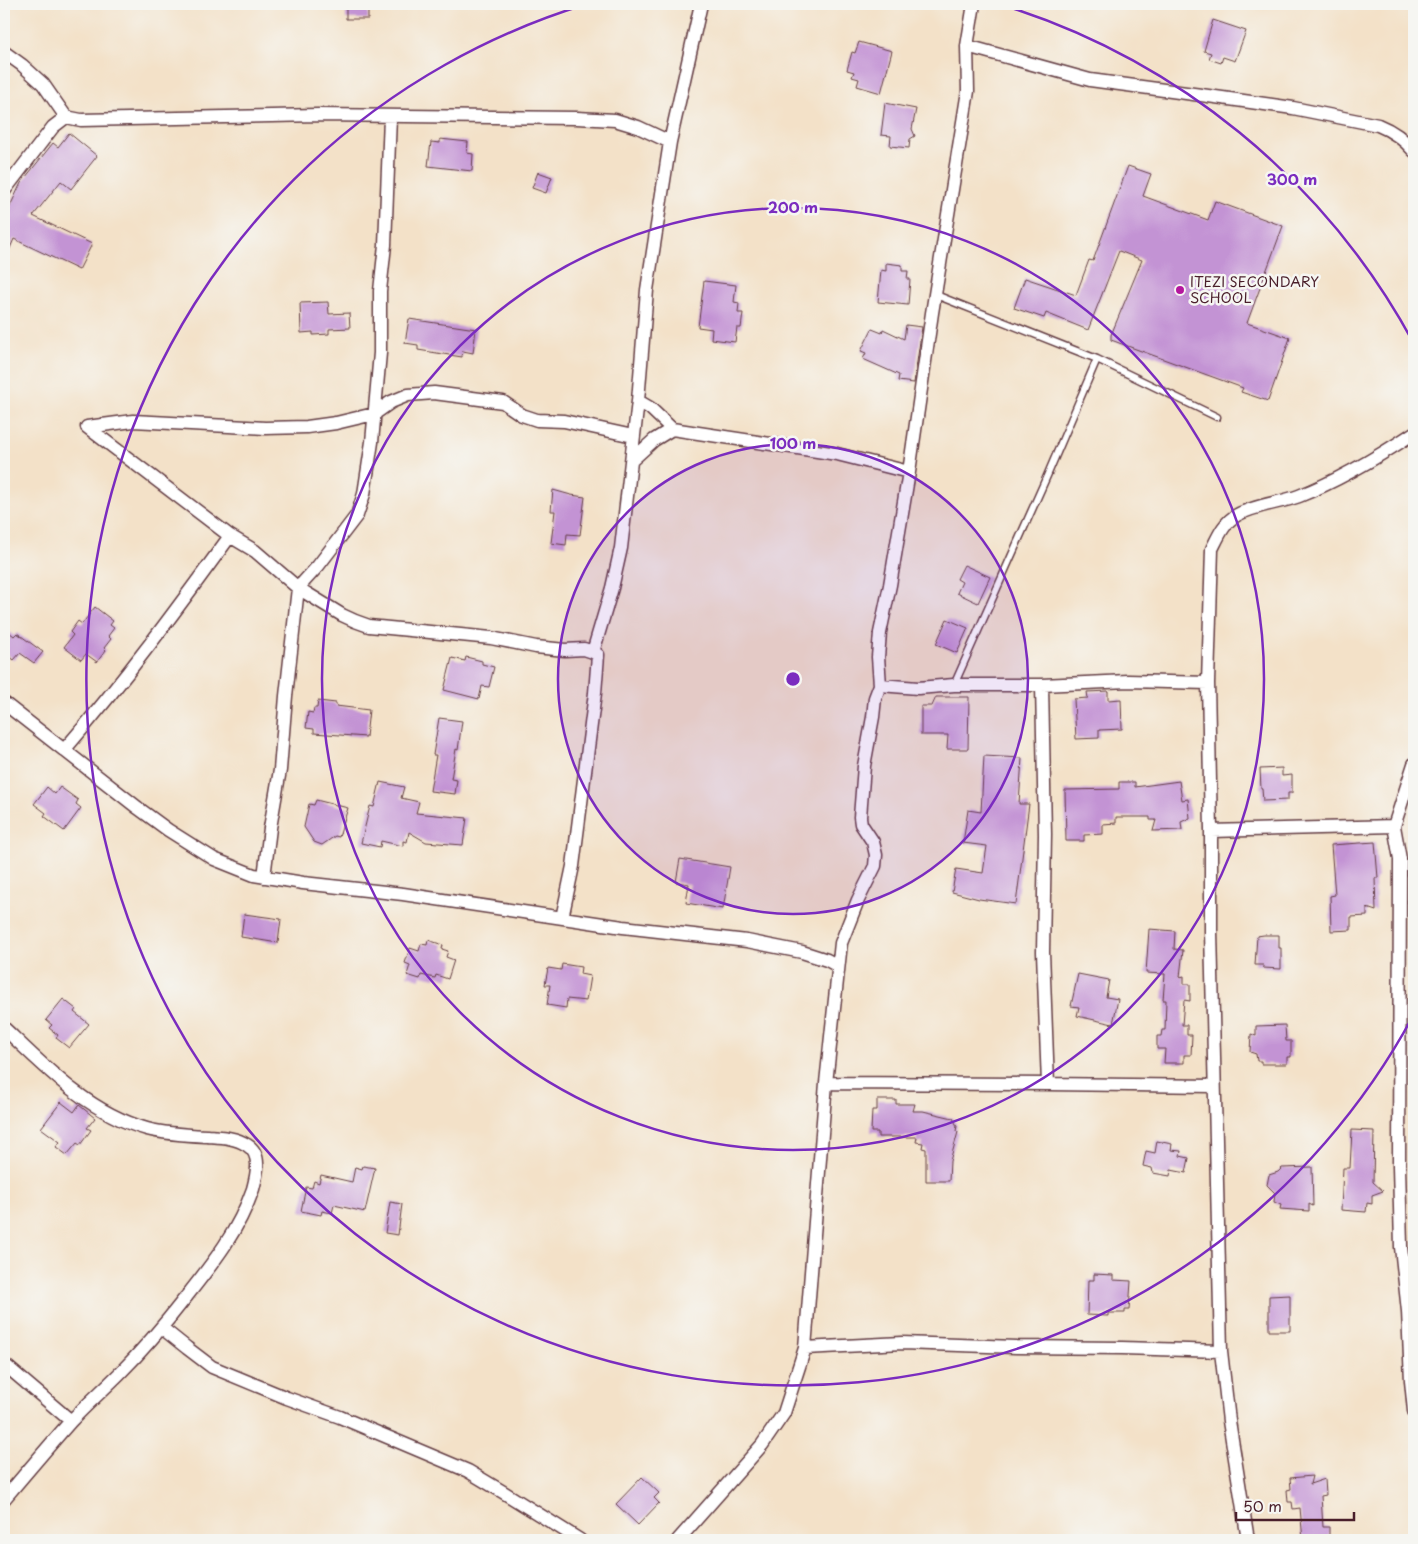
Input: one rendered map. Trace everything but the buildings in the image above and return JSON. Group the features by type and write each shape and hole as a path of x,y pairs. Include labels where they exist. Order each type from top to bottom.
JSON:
{"street":[{"path":"593,652 612,588 621,548 638,401 647,290 670,142 701,4"},
{"path":"678,1540 762,1445 784,1413 805,1348 826,1083 838,966 841,943 858,900 875,866 873,842 861,824 860,817 864,766 875,698 880,686 878,657 880,633 909,472 968,91 967,46 974,4"},
{"path":"967,46 1090,80 1292,108 1378,125 1400,136 1414,151"},
{"path":"4,52 43,84 66,117 81,120 318,115 615,120 638,127 670,142"},
{"path":"4,191 53,128 66,117"},
{"path":"264,877 280,770 286,687 298,588 318,566 357,515 364,494 372,442 380,353 380,291 385,245 390,117"},
{"path":"562,918 573,866 598,655 584,649 565,650 536,647 491,638 369,626 354,621 298,588 255,551 230,536 87,427 132,421 265,428 307,427 336,423 374,414 391,402 408,395 434,393 503,402 522,415 537,420 564,421 633,436"},
{"path":"638,401 650,408 672,429 837,454 909,472"},
{"path":"631,461 654,440 672,429"},
{"path":"1248,1540 1229,1421 1221,1351 1214,1086 1208,683 1212,549 1228,522 1237,515 1299,496 1332,481 1376,458 1414,433"},
{"path":"65,750 158,635 230,536"},
{"path":"880,686 918,688 1128,681 1208,683"},
{"path":"1042,685 1045,834 1043,952 1048,1084"},
{"path":"4,703 138,808 194,847 254,876 403,894 623,927 747,941 802,952 827,960 838,966"},
{"path":"1414,764 1394,826 1400,859 1399,1166 1401,1247 1408,1311 1414,1411"},
{"path":"1211,831 1394,826"},
{"path":"4,1028 58,1079 98,1107 121,1120 148,1130 171,1134 236,1139 252,1148 258,1162 256,1180 248,1204 234,1232 215,1261 162,1328 71,1421 4,1499"},
{"path":"826,1083 1214,1086"},
{"path":"162,1328 212,1367 287,1398 340,1417 468,1472 504,1492 580,1540"},
{"path":"805,1348 902,1343 1221,1351"},
{"path":"4,1364 71,1421"}],"lane":[{"path":"936,295 1097,358 1217,417"},
{"path":"954,686 1097,358"}],"place":[{"name":"ITEZI SECONDARY SCHOOL","path":"1180,290"}]}
